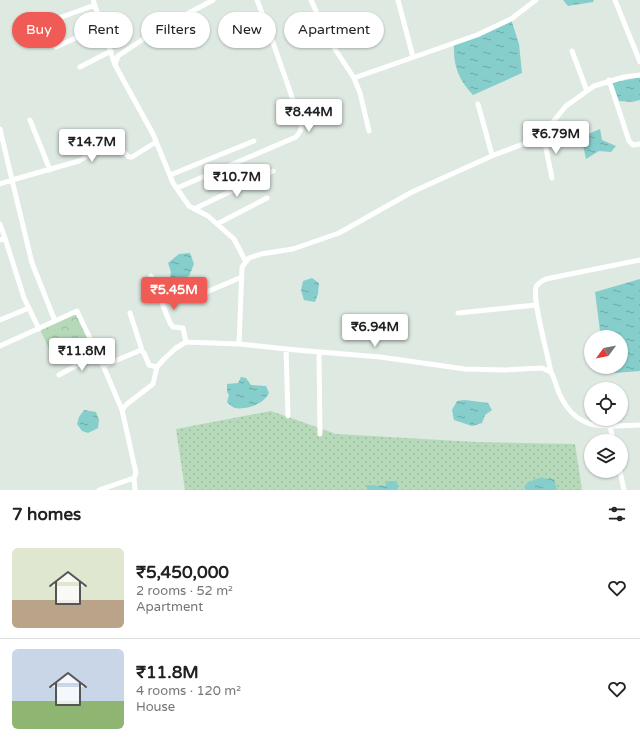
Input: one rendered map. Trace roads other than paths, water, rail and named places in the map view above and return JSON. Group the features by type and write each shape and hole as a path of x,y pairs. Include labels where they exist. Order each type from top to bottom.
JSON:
{"street":[{"path":"115,65 118,56 157,30 214,0"},
{"path":"177,188 296,136 302,128 257,0"},
{"path":"311,0 329,40 354,78 360,93 370,131"},
{"path":"398,0 413,56"},
{"path":"354,78 413,56 477,35 511,19 536,0"},
{"path":"615,0 640,62"},
{"path":"66,14 94,2 97,12"},
{"path":"110,48 115,65 156,142 177,188 189,206 208,216 234,239 246,262"},
{"path":"80,67 111,51"},
{"path":"572,51 587,91"},
{"path":"239,344 242,267 249,258 261,254 293,249 339,233 412,192 492,155 533,141 544,134 566,106 594,86 609,80 640,75"},
{"path":"609,80 629,141 633,145 640,144"},
{"path":"478,104 492,155"},
{"path":"30,120 50,170"},
{"path":"0,129 32,263 54,321"},
{"path":"544,134 552,178"},
{"path":"170,175 254,141"},
{"path":"0,184 79,161 109,142 115,144 129,157 132,157 156,142"},
{"path":"194,209 273,171"},
{"path":"217,224 267,198"},
{"path":"0,224 2,239 24,298 39,329"},
{"path":"584,421 572,413 560,394 551,372 536,305 536,287 540,282 546,280 640,260"},
{"path":"151,276 170,323 173,327 183,328 186,342"},
{"path":"190,299 242,278"},
{"path":"458,313 536,305"},
{"path":"0,320 29,308"},
{"path":"0,346 77,311 122,410 136,473 134,478 135,490"},
{"path":"130,313 142,350 149,365 158,367"},
{"path":"122,410 127,404 152,384 158,367 164,359 176,348 186,342 239,344 380,357 465,369 505,370 542,368 551,372"},
{"path":"286,349 288,416"},
{"path":"103,366 138,350 142,350"},
{"path":"319,352 320,434"},
{"path":"58,375 97,354"},
{"path":"628,425 640,425"},
{"path":"610,426 612,434"},
{"path":"99,490 134,478"},
{"path":"621,478 624,490"}],"water":[{"path":"563,0 594,0 593,2 568,6"},
{"path":"511,19 519,44 522,73 473,95 460,77 454,58 454,43"},
{"path":"640,77 640,100 632,102 619,101 612,83"},
{"path":"600,129 602,140 616,146 611,152 599,151 586,159 583,145 586,135"},
{"path":"190,253 194,264 189,276 173,281 170,277 171,272 168,263 179,254"},
{"path":"312,278 319,283 318,294 315,302 304,300 301,290 303,281"},
{"path":"640,279 640,371 628,372 628,330 600,330 595,292"},
{"path":"241,377 246,378 251,385 266,386 269,393 267,397 255,405 245,408 235,408 227,402 229,395 227,392 227,384 238,383"},
{"path":"465,400 488,403 492,410 485,415 482,423 472,426 454,420 452,410 457,401"},
{"path":"84,410 96,412 99,420 98,428 88,433 82,431 77,424 79,417"},
{"path":"539,478 554,479 557,490 526,490 524,487 528,482"},
{"path":"388,481 397,481 398,490 367,490 367,485 385,486"}]}
